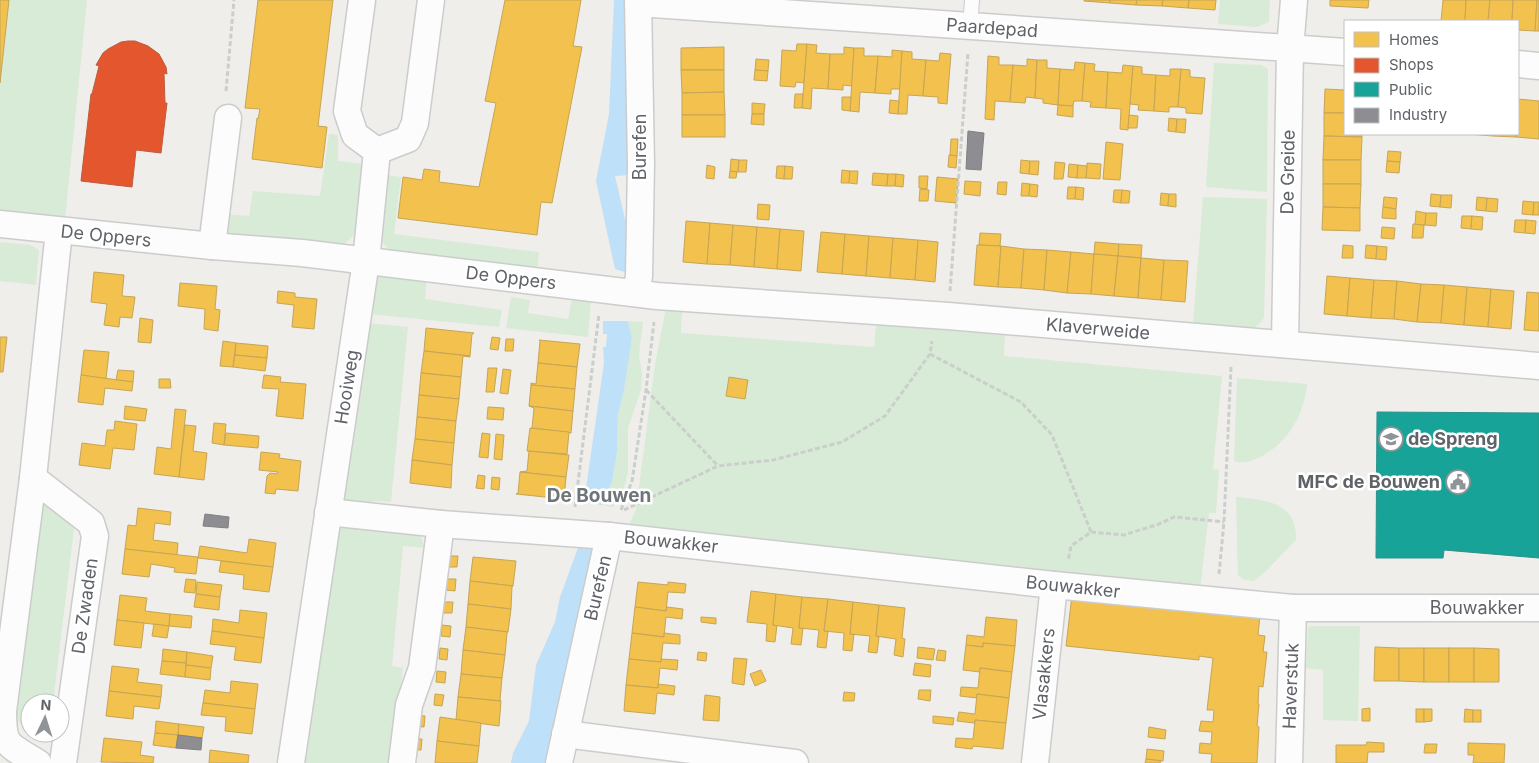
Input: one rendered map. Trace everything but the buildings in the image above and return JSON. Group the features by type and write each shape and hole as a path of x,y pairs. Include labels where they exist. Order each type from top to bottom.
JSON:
{"street":[{"path":"362,0 347,111 355,135 378,151"},
{"path":"378,151 408,139 415,123 432,0"},
{"name":"De Greide","path":"1285,344 1290,49 1294,0"},
{"name":"Paardepad","path":"638,1 970,27 1344,52"},
{"name":"Burefen","path":"638,1 641,164 639,276 646,294"},
{"path":"1519,64 1539,66"},
{"path":"212,246 228,118"},
{"path":"366,261 378,151"},
{"name":"De Oppers","path":"0,224 212,246 302,253 646,294"},
{"path":"38,763 4,748 3,710 33,478 58,231"},
{"name":"Hooiweg","path":"291,763 366,261"},
{"name":"Klaverweide","path":"646,294 941,316 1539,366"},
{"name":"De Zwaden","path":"33,478 91,523 96,536 63,763"},
{"path":"328,512 441,524 609,536"},
{"path":"402,763 409,705 422,668 441,524"},
{"name":"Burefen","path":"559,763 609,536"},
{"name":"Bouwakker","path":"609,536 1057,586 1293,608 1539,608"},
{"name":"Vlasakkers","path":"1035,763 1057,586"},
{"name":"Haverstuk","path":"1289,763 1293,608"},
{"path":"565,734 795,763"}],"lane":[{"path":"970,27 972,0"}],"path":[{"path":"228,118 225,102 234,0"},
{"path":"646,294 646,390 632,481 621,511 718,466 773,460 842,442 885,416 930,354 941,316 970,27"},
{"path":"571,533 602,289"},
{"path":"1217,601 1224,522 1232,340"},
{"path":"930,354 1021,402 1052,435 1091,532"},
{"path":"646,390 718,466"},
{"path":"1057,586 1071,546 1091,532 1124,535 1159,524 1174,517 1224,522"}],"green space":[{"path":"0,0 87,0 65,219 0,213"},
{"path":"1220,0 1270,0 1269,22 1257,27 1218,24"},
{"path":"1214,63 1261,65 1268,69 1267,192 1206,187"},
{"path":"329,134 338,135 338,161 365,164 359,226 350,239 342,245 235,237 227,231 226,214 249,216 253,191 320,196"},
{"path":"382,174 401,177 394,234 539,252 537,270 389,250 380,240"},
{"path":"1203,197 1267,199 1264,318 1256,327 1248,328 1193,323"},
{"path":"0,242 30,245 39,250 36,285 0,281"},
{"path":"380,274 427,277 425,299 502,310 499,327 369,314 374,282"},
{"path":"511,297 530,300 528,313 568,319 572,298 591,301 588,337 506,328"},
{"path":"666,308 682,312 681,333 874,347 876,325 1005,335 1004,356 1222,376 1213,469 1219,470 1216,513 1209,513 1200,590 629,524 636,510 655,364"},
{"path":"628,321 643,322 639,355 642,373 641,390 628,428 628,473 623,491 613,507 602,505 612,481 617,452 618,414 624,390 632,338"},
{"path":"367,323 408,327 391,502 373,501 373,507 349,505 349,501 341,500"},
{"path":"1237,378 1307,384 1303,406 1288,433 1273,449 1264,455 1245,462 1234,461"},
{"path":"43,495 74,529 54,693 20,693 20,723 16,717"},
{"path":"1236,497 1278,505 1285,510 1295,527 1296,540 1254,581 1244,580 1238,575"},
{"path":"350,525 419,532 425,548 403,546 392,666 403,668 391,763 302,763 336,527"},
{"path":"1311,626 1360,626 1358,721 1323,720 1323,670 1306,668 1308,628"}],"water":[{"path":"614,0 628,0 630,175 615,176 631,245 628,273 615,269 596,181 609,114"},
{"path":"603,321 628,321 632,338 624,390 618,414 617,452 612,481 602,505 584,502 604,363 603,347 606,347 607,334 603,334"},
{"path":"593,544 549,763 511,763 513,753 529,721 536,665 555,622 560,597 579,545"}],"place":[{"name":"de Spreng","path":"1391,439"},
{"name":"MFC de Bouwen","path":"1458,482"}],"district":[{"name":"De Bouwen","path":"599,495"}]}
